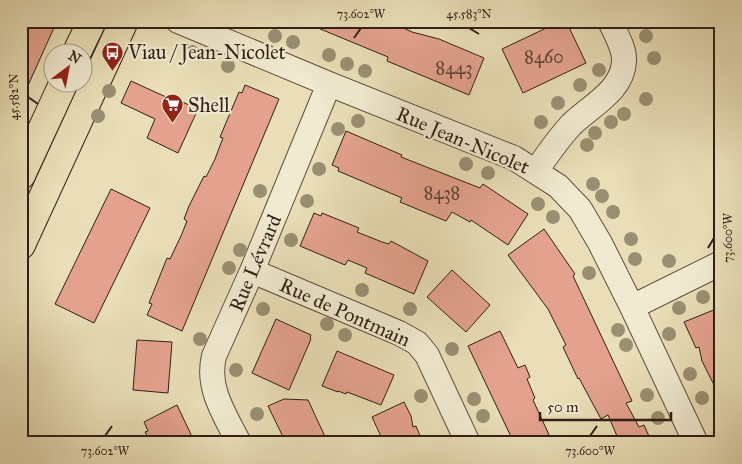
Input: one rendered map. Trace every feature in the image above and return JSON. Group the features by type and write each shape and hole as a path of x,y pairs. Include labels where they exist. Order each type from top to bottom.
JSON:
{"main road":[{"path":"82,42 92,21"},
{"path":"21,245 124,21"},
{"path":"21,174 29,140 58,92"}],"street":[{"name":"Rue Jean-Nicolet","path":"178,21 514,158 558,186 580,209 600,243 696,443"},
{"path":"536,171 552,148 572,125 617,84 622,73 624,60 621,46 610,21"},
{"name":"Rue Lévrard","path":"239,443 216,396 211,369 214,356 252,271 329,84"},
{"path":"632,307 721,263"},
{"name":"Rue de Pontmain","path":"252,271 399,333 417,343 427,355 468,443"}],"building":[{"path":"21,21 57,21 48,42 42,42 42,54 21,101"},
{"path":"301,21 388,21 412,32 439,39 484,58 469,95 387,61 388,57"},
{"path":"561,21 566,21 586,63 523,93 502,49"},
{"name":"Shell","path":"131,81 198,109 178,153 147,138 155,119 121,103"},
{"path":"245,85 279,99 182,331 147,315 152,304 149,303 167,258 170,259 181,236 187,221 184,219 189,206 215,159 223,138 220,137 239,92 242,93"},
{"path":"346,131 402,155 401,157 480,188 483,184 528,214 508,245 471,220 470,222 452,212 446,221 400,202 402,198 338,171 339,168 332,165"},
{"path":"111,189 150,208 94,323 55,304"},
{"path":"314,213 321,216 322,213 359,228 357,232 382,242 389,244 391,241 428,261 414,294 365,273 367,268 348,260 345,265 300,246"},
{"path":"544,229 575,274 573,276 632,401 626,403 639,427 644,425 652,443 620,443 608,415 601,419 578,379 563,347 566,345 548,309 508,255"},
{"path":"452,270 490,305 466,332 427,297"},
{"path":"716,309 721,318 721,399 702,361 699,347 696,348 684,322"},
{"path":"276,319 311,335 289,390 252,373"},
{"path":"500,331 518,368 525,365 530,377 527,379 535,398 533,400 550,437 539,443 514,443 468,346"},
{"path":"137,340 172,342 168,393 133,390"},
{"path":"337,351 394,375 381,405 347,392 346,394 322,386"},
{"path":"284,399 308,400 328,443 286,443 268,406"},
{"path":"404,402 411,416 413,427 416,426 423,443 384,443 372,417"},
{"path":"177,405 195,443 151,443 145,432 148,431 144,422"}],"place":[{"name":"Viau / Jean-Nicolet","path":"112,71"},
{"name":"Shell","path":"172,124"}]}
